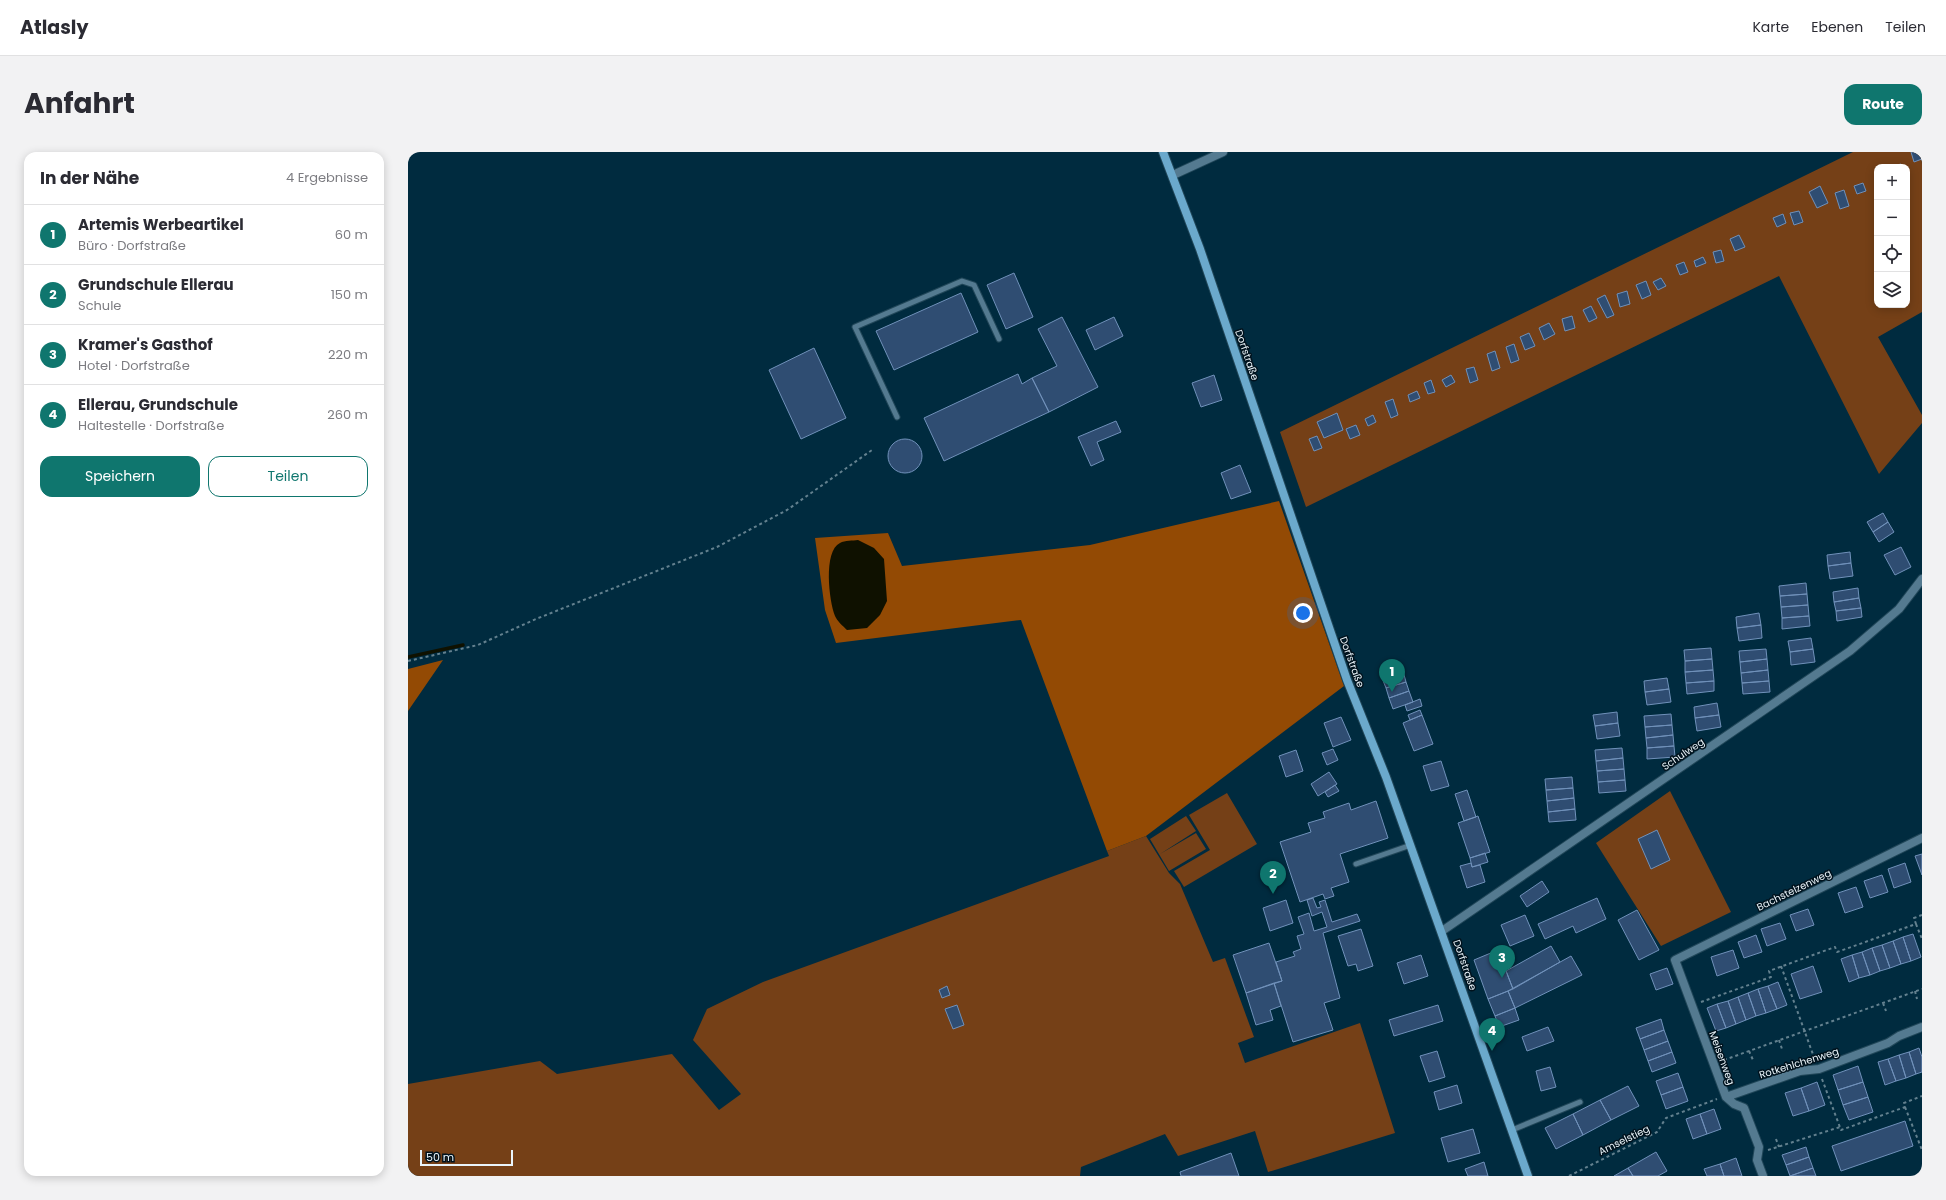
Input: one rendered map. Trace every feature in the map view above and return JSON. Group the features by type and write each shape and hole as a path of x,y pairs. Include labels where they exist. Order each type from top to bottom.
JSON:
{"street":[{"name":"Dorfstraße","path":"1163,152 1200,249 1347,680 1386,777 1411,845 1528,1176"},
{"path":"1173,175 1223,152"},
{"name":"Schulweg","path":"1442,931 1850,651 1899,609 1922,579"},
{"name":"Bachstelzenweg","path":"1676,960 1922,838"},
{"name":"Meisenweg","path":"1676,960 1726,1097 1734,1104 1744,1108 1759,1147 1757,1160 1763,1176"},
{"name":"Rotkehlchenweg","path":"1726,1097 1800,1071 1819,1069 1888,1043 1899,1036 1922,1027"}],"lane":[{"path":"897,417 855,327 962,281 974,286 999,340"},
{"path":"1356,864 1411,845"},
{"path":"1512,1130 1580,1102"}],"path":[{"path":"408,661 478,645 536,619 717,547 787,510 872,450"},
{"path":"1922,915 1914,918 1922,939"},
{"path":"1692,1005 1771,977 1769,971 1835,947 1837,952 1916,924"},
{"path":"1714,1064 1922,989"},
{"path":"1915,992 1917,999"},
{"path":"1883,1003 1886,1011"},
{"path":"1779,1040 1782,1049"},
{"path":"1750,1051 1753,1060"},
{"name":"Amselstieg","path":"1569,1176 1657,1132 1666,1118 1719,1098 1726,1097"},
{"path":"1905,1107 1922,1150"},
{"path":"1758,1154 1840,1127"},
{"path":"1776,1139 1779,1147"}],"shaded area":[{"path":"1853,152 1922,152 1922,312 1878,337 1922,415 1922,423 1879,474 1779,276 1306,507 1280,432"},
{"path":"1279,501 1344,686 1146,836 1107,851 1021,620 836,643 825,610 815,538 888,533 902,566 1090,545"},
{"path":"858,540 874,548 884,559 887,601 880,615 867,628 847,630 837,620 833,609 829,588 829,566 831,556 835,548 840,543"},
{"path":"443,660 408,711 408,669"},
{"path":"1670,791 1731,912 1661,946 1596,843"},
{"path":"1227,793 1257,844 1184,887 1174,871 1210,850 1189,815"},
{"path":"1186,816 1196,831 1160,854 1196,833 1206,849 1169,871 1150,839"},
{"path":"1146,836 1169,873 1180,884 1213,962 1225,958 1254,1037 1238,1043 1245,1063 1360,1023 1395,1133 1268,1172 1255,1131 1178,1156 1165,1134 1081,1167 1080,1176 408,1176 408,1084 540,1061 557,1074 672,1054 719,1110 741,1094 693,1040 707,1009 763,982 1109,856 1107,851"}],"building":[{"path":"1911,152 1922,152 1922,159 1914,162"},
{"path":"1863,183 1866,191 1857,194 1854,186"},
{"path":"1820,186 1828,203 1817,208 1809,192"},
{"path":"1844,190 1849,206 1840,209 1835,193"},
{"path":"1799,211 1803,222 1794,225 1790,213"},
{"path":"1783,214 1786,223 1777,227 1773,218"},
{"path":"1739,235 1745,247 1735,251 1730,239"},
{"path":"1721,250 1724,261 1716,263 1713,252"},
{"path":"1703,257 1706,263 1696,267 1694,261"},
{"path":"1684,262 1688,272 1680,275 1676,265"},
{"path":"1014,273 1033,317 1006,329 987,285"},
{"path":"1661,278 1666,286 1658,290 1653,282"},
{"path":"1646,281 1651,295 1642,299 1636,285"},
{"path":"1627,291 1630,304 1620,307 1617,294"},
{"path":"961,293 978,332 894,370 876,331"},
{"path":"1605,295 1614,315 1607,318 1597,299"},
{"path":"1591,306 1597,318 1589,322 1583,310"},
{"path":"1572,316 1575,328 1565,331 1562,319"},
{"path":"1062,317 1098,387 1049,412 1032,378 1057,366 1038,329"},
{"path":"1114,317 1123,336 1095,350 1086,330"},
{"path":"1549,323 1555,334 1544,340 1539,328"},
{"path":"1529,333 1535,346 1525,350 1520,337"},
{"path":"1514,344 1519,360 1511,363 1506,347"},
{"path":"814,348 846,418 801,439 769,370"},
{"path":"1495,351 1500,368 1492,371 1487,354"},
{"path":"1474,367 1478,380 1470,383 1466,369"},
{"path":"1018,374 1022,384 1032,378 1049,412 944,461 924,418"},
{"path":"1214,375 1222,400 1201,407 1192,383"},
{"path":"1451,375 1455,382 1446,387 1442,380"},
{"path":"1431,380 1435,392 1428,394 1424,383"},
{"path":"1417,391 1420,398 1410,402 1408,395"},
{"path":"1393,399 1398,415 1391,418 1385,402"},
{"path":"1337,413 1343,430 1324,438 1317,422"},
{"path":"1373,415 1376,422 1368,426 1365,419"},
{"path":"1116,421 1121,432 1097,442 1104,460 1091,466 1078,437"},
{"path":"1356,425 1360,435 1350,439 1346,429"},
{"path":"1317,436 1322,448 1314,451 1309,439"},
{"path":"902,439 908,439 917,444 921,450 921,462 917,468 908,473 902,473 893,468 888,459 888,453 893,444"},
{"path":"1240,465 1251,492 1231,499 1221,473"},
{"path":"1883,513 1888,522 1873,532 1867,522"},
{"path":"1888,522 1894,532 1879,542 1873,532"},
{"path":"1901,547 1911,567 1895,575 1884,555"},
{"path":"1850,552 1851,563 1828,566 1827,555"},
{"path":"1851,563 1853,576 1830,579 1828,566"},
{"path":"1806,583 1807,594 1780,596 1779,586"},
{"path":"1858,588 1859,598 1834,602 1833,592"},
{"path":"1807,594 1808,605 1781,607 1780,596"},
{"path":"1859,598 1861,608 1836,611 1834,602"},
{"path":"1808,605 1809,616 1782,618 1781,607"},
{"path":"1861,608 1862,617 1837,621 1836,611"},
{"path":"1759,613 1761,625 1737,628 1736,617"},
{"path":"1809,616 1810,626 1782,629 1782,618"},
{"path":"1761,625 1762,638 1739,641 1737,628"},
{"path":"1811,638 1813,649 1790,652 1788,641"},
{"path":"1711,648 1712,659 1685,661 1684,650"},
{"path":"1766,649 1767,659 1740,662 1739,651"},
{"path":"1813,649 1815,662 1791,665 1790,652"},
{"path":"1712,659 1713,670 1685,672 1685,661"},
{"path":"1767,659 1768,670 1741,673 1740,662"},
{"path":"1713,670 1714,681 1686,683 1685,672"},
{"path":"1768,670 1769,681 1742,683 1741,673"},
{"path":"1403,671 1406,682 1386,688 1382,678"},
{"path":"1667,678 1669,689 1645,692 1644,681"},
{"path":"1714,681 1714,691 1687,694 1686,683"},
{"path":"1769,681 1770,692 1743,694 1742,683"},
{"path":"1406,682 1409,691 1389,698 1386,688"},
{"path":"1669,689 1671,702 1647,705 1645,692"},
{"path":"1409,691 1413,702 1393,709 1389,698"},
{"path":"1420,699 1422,706 1407,711 1405,705"},
{"path":"1717,703 1719,715 1695,718 1694,707"},
{"path":"1420,710 1422,715 1410,720 1408,715"},
{"path":"1617,712 1618,723 1595,726 1593,715"},
{"path":"1671,714 1672,725 1645,727 1644,716"},
{"path":"1422,715 1433,744 1414,751 1403,723"},
{"path":"1719,715 1721,727 1697,731 1695,718"},
{"path":"1341,717 1351,740 1333,747 1324,723"},
{"path":"1618,723 1620,736 1597,739 1595,726"},
{"path":"1672,725 1673,735 1646,738 1645,727"},
{"path":"1673,735 1674,746 1647,748 1646,738"},
{"path":"1674,746 1675,757 1647,759 1647,748"},
{"path":"1622,748 1623,758 1596,761 1595,750"},
{"path":"1333,749 1338,760 1327,765 1322,753"},
{"path":"1296,750 1303,771 1286,777 1279,756"},
{"path":"1623,758 1624,769 1597,771 1596,761"},
{"path":"1441,761 1449,786 1431,791 1423,766"},
{"path":"1624,769 1625,780 1598,782 1597,771"},
{"path":"1329,772 1337,784 1318,796 1311,784"},
{"path":"1572,777 1573,788 1546,790 1545,779"},
{"path":"1625,780 1626,791 1599,793 1598,782"},
{"path":"1335,785 1339,791 1328,797 1325,792"},
{"path":"1573,788 1574,798 1547,801 1546,790"},
{"path":"1467,790 1476,817 1464,821 1455,794"},
{"path":"1574,798 1575,809 1548,812 1547,801"},
{"path":"1376,801 1388,838 1340,854 1349,882 1331,888 1334,896 1325,899 1323,894 1300,902 1280,842 1311,832 1308,823 1325,818 1323,812 1349,803 1351,810"},
{"path":"1575,809 1576,820 1549,822 1548,812"},
{"path":"1478,816 1490,852 1470,858 1458,823"},
{"path":"1657,830 1670,860 1651,869 1638,839"},
{"path":"1485,853 1488,862 1472,867 1470,858"},
{"path":"1922,854 1922,875 1915,856"},
{"path":"1471,863 1472,867 1480,865 1485,882 1467,888 1460,866"},
{"path":"1905,863 1911,882 1894,888 1888,869"},
{"path":"1882,875 1888,892 1870,898 1864,881"},
{"path":"1542,881 1549,892 1527,907 1520,896"},
{"path":"1856,887 1863,907 1845,913 1838,893"},
{"path":"1313,898 1317,908 1321,907 1319,902 1325,900 1332,922 1357,914 1360,921 1323,933 1340,998 1324,1003 1333,1030 1293,1042 1274,983 1282,981 1276,962 1295,956 1293,952 1301,949 1297,936 1304,934 1298,917 1309,913 1314,931 1327,927 1322,912 1312,916 1307,900"},
{"path":"1597,898 1606,919 1576,933 1573,926 1545,939 1538,924"},
{"path":"1286,900 1293,923 1270,931 1263,908"},
{"path":"1808,909 1814,925 1796,931 1790,915"},
{"path":"1637,910 1659,950 1639,960 1618,920"},
{"path":"1525,915 1534,936 1510,946 1501,925"},
{"path":"1780,923 1786,939 1767,946 1761,929"},
{"path":"1361,929 1373,966 1358,971 1356,964 1348,966 1338,936"},
{"path":"1913,934 1921,957 1911,961 1903,937"},
{"path":"1756,935 1762,952 1744,958 1738,942"},
{"path":"1903,937 1911,961 1901,964 1893,941"},
{"path":"1893,941 1901,964 1890,968 1882,945"},
{"path":"1269,943 1282,981 1246,993 1233,955"},
{"path":"1882,945 1890,968 1880,971 1872,948"},
{"path":"1551,946 1560,962 1513,989 1506,971"},
{"path":"1872,948 1880,971 1870,975 1862,952"},
{"path":"1498,950 1513,989 1488,999 1474,960"},
{"path":"1733,950 1739,968 1717,976 1711,957"},
{"path":"1862,952 1870,975 1859,978 1852,955"},
{"path":"1421,955 1428,976 1404,984 1397,963"},
{"path":"1852,955 1859,978 1849,982 1841,959"},
{"path":"1571,956 1582,975 1515,1008 1508,991"},
{"path":"1813,966 1822,992 1800,999 1791,974"},
{"path":"1667,968 1673,984 1656,990 1650,974"},
{"path":"1778,982 1787,1005 1777,1009 1768,986"},
{"path":"1274,983 1281,1006 1270,1010 1273,1020 1256,1025 1246,993"},
{"path":"947,986 950,995 942,998 939,990"},
{"path":"1768,986 1777,1009 1766,1013 1758,989"},
{"path":"1758,989 1766,1013 1756,1016 1748,993"},
{"path":"1508,991 1515,1008 1495,1016 1488,999"},
{"path":"1748,993 1756,1016 1746,1020 1738,997"},
{"path":"1738,997 1746,1020 1736,1024 1728,1001"},
{"path":"1728,1001 1736,1024 1726,1028 1717,1004"},
{"path":"1717,1004 1726,1028 1716,1031 1707,1008"},
{"path":"957,1005 964,1025 953,1029 945,1009"},
{"path":"1438,1005 1443,1021 1394,1036 1389,1020"},
{"path":"1515,1008 1519,1020 1499,1027 1495,1016"},
{"path":"1661,1019 1664,1030 1640,1039 1636,1028"},
{"path":"1548,1027 1554,1041 1527,1051 1522,1037"},
{"path":"1664,1030 1668,1041 1644,1050 1640,1039"},
{"path":"1668,1041 1672,1052 1648,1061 1644,1050"},
{"path":"1919,1048 1922,1057 1922,1072 1916,1074 1909,1052"},
{"path":"1437,1051 1445,1077 1429,1082 1420,1056"},
{"path":"1672,1052 1676,1063 1652,1072 1648,1061"},
{"path":"1909,1052 1916,1074 1906,1078 1899,1055"},
{"path":"1899,1055 1906,1078 1896,1081 1888,1059"},
{"path":"1888,1059 1896,1081 1885,1085 1878,1062"},
{"path":"1858,1066 1863,1082 1838,1090 1833,1075"},
{"path":"1550,1067 1556,1087 1541,1091 1536,1071"},
{"path":"1678,1073 1683,1087 1661,1095 1656,1081"},
{"path":"1817,1082 1825,1105 1809,1111 1801,1088"},
{"path":"1863,1082 1868,1097 1843,1105 1838,1090"},
{"path":"1457,1085 1462,1103 1439,1110 1434,1092"},
{"path":"1628,1086 1639,1106 1611,1120 1600,1100"},
{"path":"1683,1087 1688,1101 1666,1109 1661,1095"},
{"path":"1801,1088 1809,1111 1793,1116 1785,1093"},
{"path":"1868,1097 1873,1112 1849,1120 1843,1105"},
{"path":"1600,1100 1611,1120 1583,1135 1573,1114"},
{"path":"1714,1109 1721,1129 1707,1134 1700,1114"},
{"path":"1573,1114 1583,1135 1556,1149 1545,1128"},
{"path":"1700,1114 1707,1134 1693,1139 1686,1119"},
{"path":"1905,1121 1913,1146 1841,1171 1832,1146"},
{"path":"1473,1129 1480,1153 1448,1162 1441,1138"},
{"path":"1806,1147 1809,1157 1786,1165 1782,1155"},
{"path":"1656,1152 1667,1171 1658,1176 1633,1176 1628,1168"},
{"path":"1231,1153 1239,1176 1181,1176 1180,1172"},
{"path":"1809,1157 1813,1168 1790,1176 1786,1165"},
{"path":"1736,1158 1742,1176 1724,1176 1720,1164"},
{"path":"1484,1162 1488,1176 1468,1176 1465,1169"},
{"path":"1720,1164 1724,1176 1707,1176 1704,1169"},
{"path":"1628,1168 1633,1176 1614,1176"},
{"path":"1813,1168 1816,1176 1790,1176"}],"waterway":[{"path":"408,657 463,645"}],"place":[{"name":"Artemis Werbeartikel","path":"1392,692"},
{"name":"Grundschule Ellerau","path":"1273,894"},
{"name":"Kramer's Gasthof","path":"1502,978"},
{"name":"Ellerau, Grundschule","path":"1492,1051"}]}
